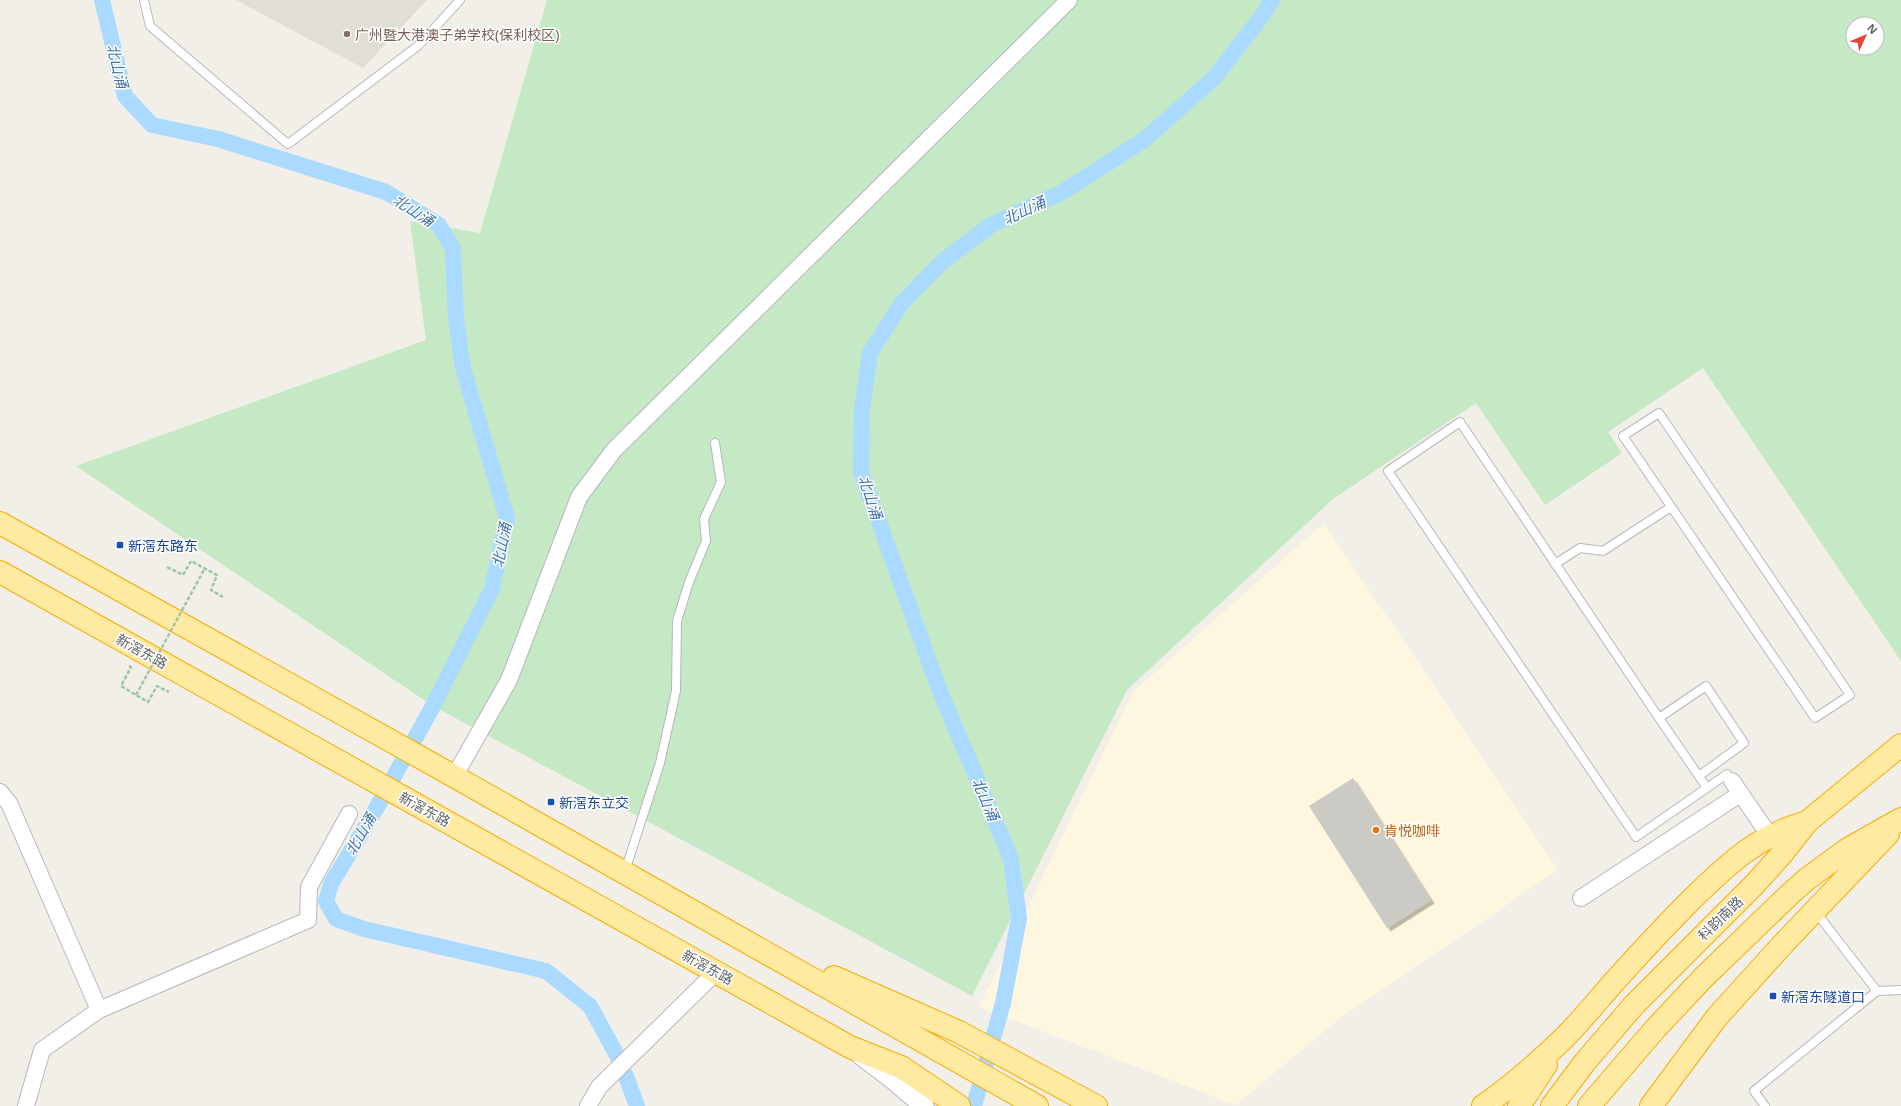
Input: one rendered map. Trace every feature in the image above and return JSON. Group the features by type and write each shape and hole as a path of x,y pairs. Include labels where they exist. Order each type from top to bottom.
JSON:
{"highway":[{"path":"0,523 434,765 1037,1106"},
{"name":"新滘东路","path":"0,572 850,1047 901,1067 953,1102"},
{"name":"科韵南路","path":"1552,1106 1584,1062 1629,1010 1659,978 1755,884 1781,855 1807,822 1901,745"},
{"path":"1651,1106 1717,1017 1900,820"},
{"path":"1589,1106 1627,1060 1666,1017 1704,977 1790,894 1814,874 1848,850 1900,820"},
{"path":"1483,1106 1508,1089 1565,1037 1638,954 1689,902 1747,849 1785,828 1807,822"},
{"path":"700,916 959,1032 1096,1106"},
{"path":"1519,1106 1565,1037"},
{"path":"1656,1106 1669,1082"}],"street":[{"path":"454,777 508,680 579,497 614,450 1069,0"},
{"path":"1581,898 1733,783 1769,836"},
{"path":"0,792 9,803 99,1010"},
{"path":"26,1106 42,1050 99,1010 308,920 309,887 350,814"},
{"path":"588,1106 599,1088 716,972"},
{"path":"850,1047 896,1082 924,1106"}],"lane":[{"path":"144,0 150,26 288,144 418,45 460,0"},
{"path":"1658,413 1850,695 1815,718 1671,508 1623,436 1658,413"},
{"path":"1707,788 1460,422 1388,471 1636,837 1707,788 1733,783 1719,762"},
{"path":"624,873 660,763 676,690 677,621 689,582 706,541 704,519 721,482 715,443"},
{"path":"1555,564 1580,548 1603,551 1671,508"},
{"path":"1659,718 1706,686 1744,743 1699,776"},
{"path":"1815,911 1877,991"},
{"path":"1765,1106 1754,1092 1877,991 1901,990"}],"path":[{"path":"167,567 183,576 191,561 205,568 217,575 211,590 222,597"},
{"path":"136,695 205,568"},
{"path":"126,664 131,667 121,686 148,702 157,686 170,692"}],"shaded area":[{"name":"广州暨大港澳子弟学校(保利校区)","path":"236,0 427,0 363,68"},
{"path":"1324,523 1558,870 1339,1019 1236,1105 979,1007 1133,692"}],"green space":[{"path":"547,0 1901,0 1901,661 1703,368 1608,432 1622,453 1545,505 1476,403 1333,499 1127,690 972,996 433,706 76,466 426,340 410,221 480,233"}],"building":[{"path":"1353,778 1431,900 1387,928 1309,806"}],"waterway":[{"name":"北山涌","path":"102,0 125,96 152,125 218,139 386,192 439,225 453,249 456,319 463,368 507,518 492,589 433,706 377,807 331,884 326,901 336,919 364,929 546,971 590,1006 619,1059"},
{"name":"北山涌","path":"974,1106 1003,1003 1019,918 1011,859 939,689 861,472 862,408 870,353 902,303 943,261 991,225 1061,193 1144,140 1214,78 1262,16 1272,0"},
{"name":"北山涌","path":"626,1076 637,1106"}],"place":[{"name":"广州暨大港澳子弟学校(保利校区)","path":"347,34"},
{"name":"新滘东路东","path":"120,545"},
{"name":"新滘东立交","path":"551,802"},
{"name":"肯悦咖啡","path":"1376,830"},
{"name":"新滘东隧道口","path":"1773,996"}]}
